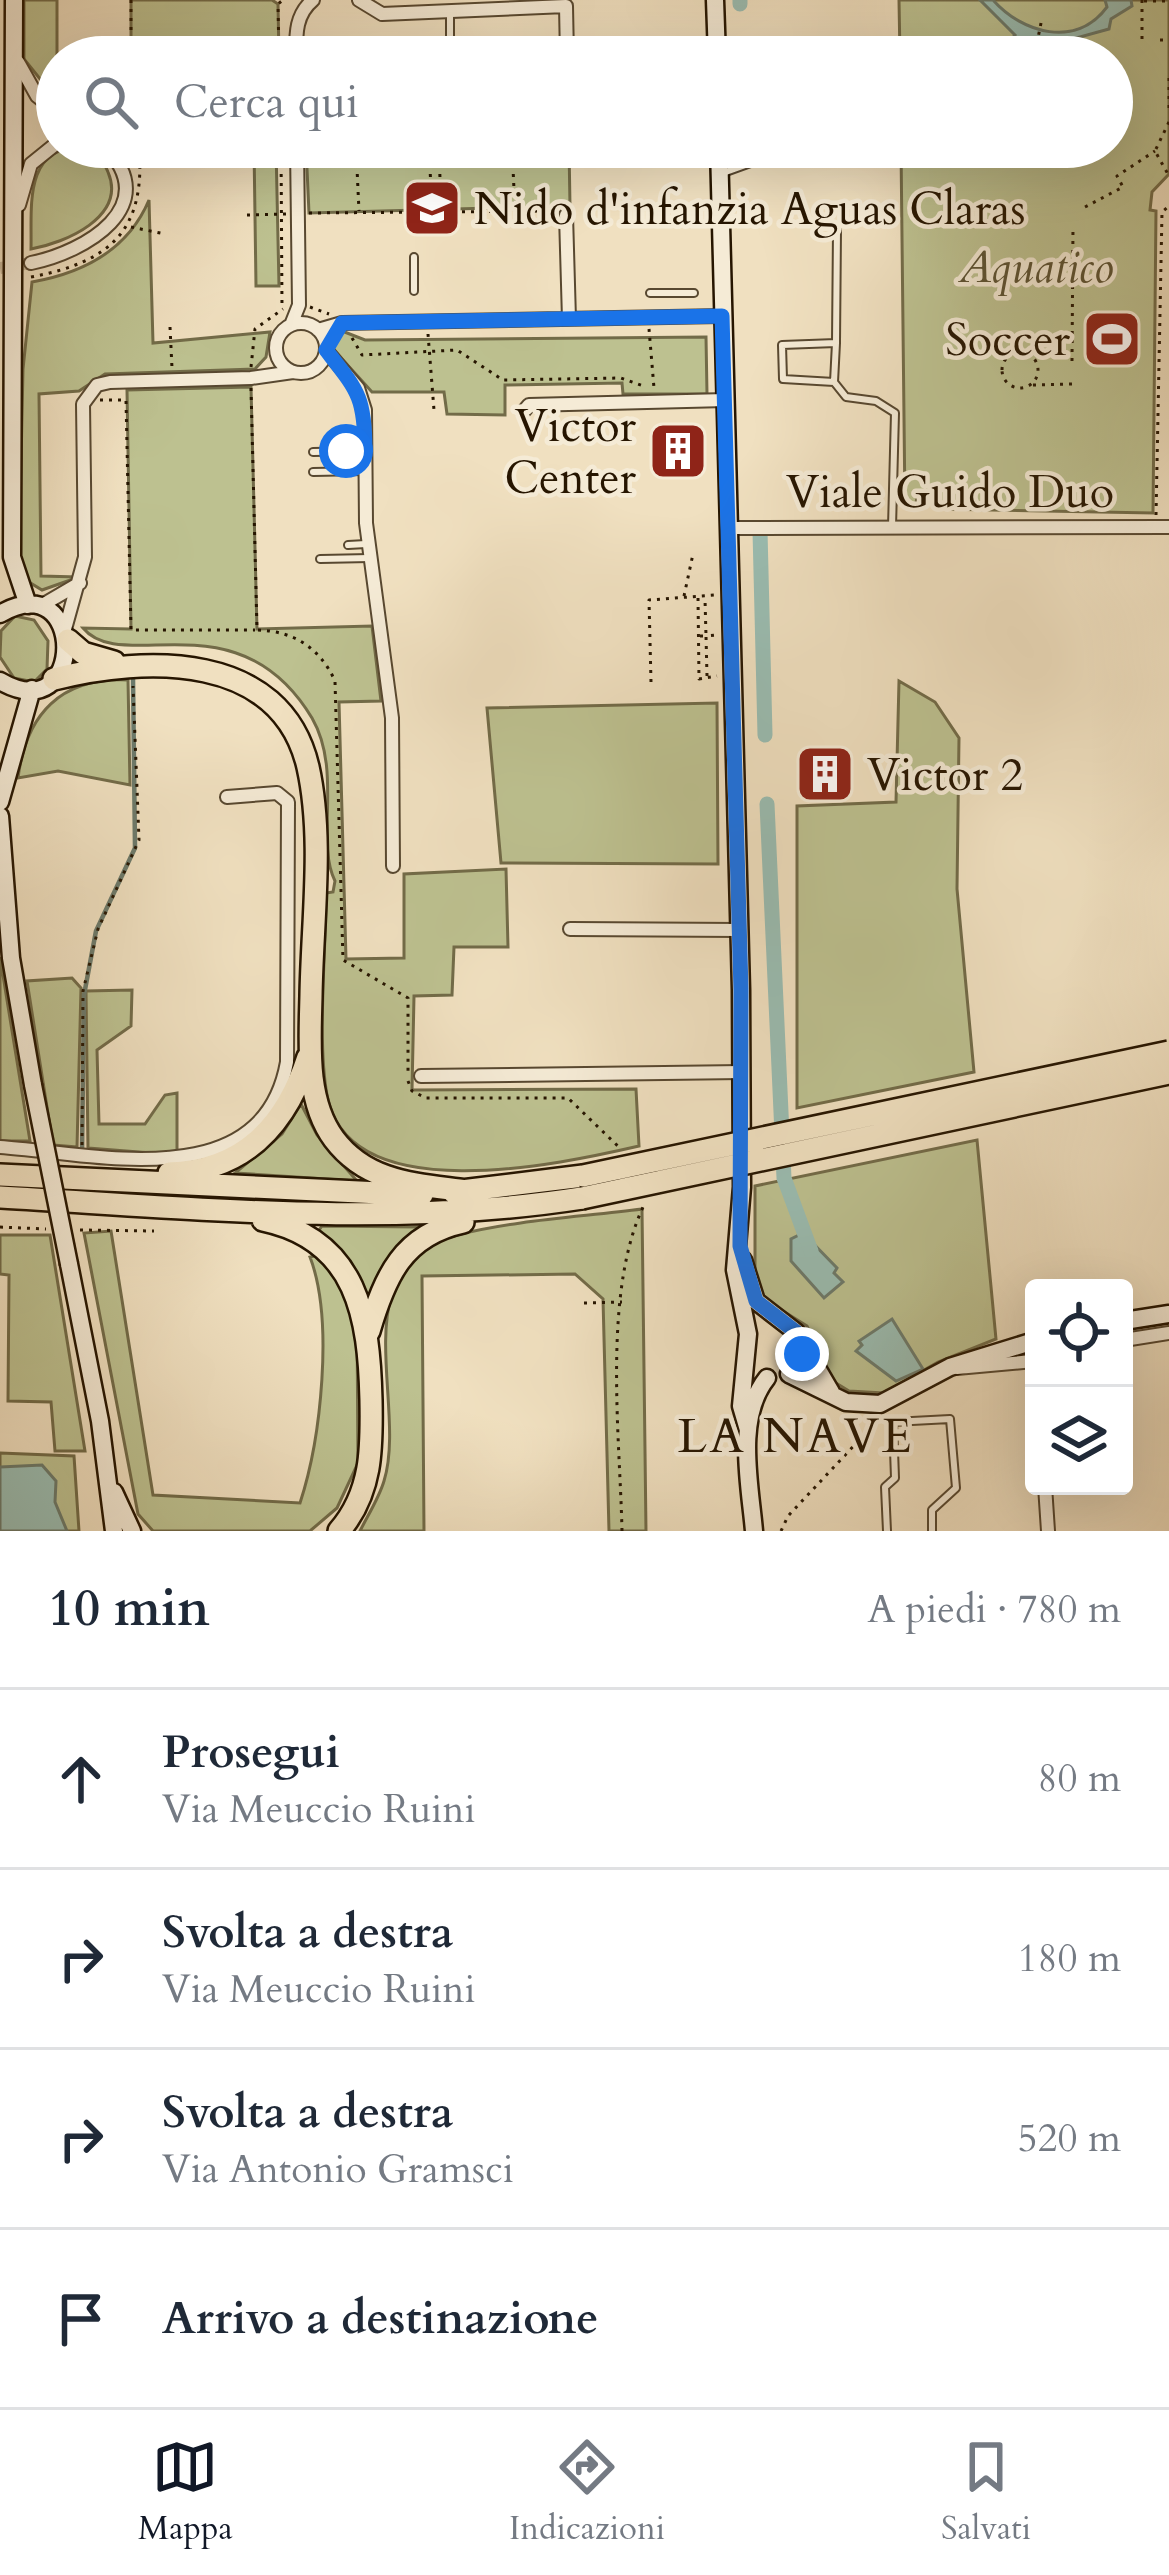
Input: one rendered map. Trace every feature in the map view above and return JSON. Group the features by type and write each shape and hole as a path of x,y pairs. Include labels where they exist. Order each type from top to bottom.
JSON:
{"highway":[{"path":"66,635 94,657 130,672"},
{"path":"54,679 195,668 239,681 278,710 298,738 311,786 310,1051 319,1111 348,1154 389,1179 466,1192"},
{"path":"91,1180 200,1171 237,1157 274,1128 288,1109 310,1051"},
{"path":"339,1531 356,1510 369,1470 369,1331 386,1277 409,1246 445,1226 583,1187 1169,1052"},
{"path":"0,1175 356,1196 583,1187 1169,1073"},
{"path":"0,1197 376,1216 511,1208"},
{"path":"212,1209 292,1228 325,1250 352,1284 369,1331"}],"street":[{"path":"14,0 12,557 34,606 66,635"},
{"path":"296,36 303,9 313,0"},
{"path":"359,0 382,14 566,6 566,36"},
{"path":"716,0 717,36"},
{"path":"14,50 23,76 36,90"},
{"path":"12,278 25,175 36,158"},
{"path":"31,263 82,246 115,220 125,186 120,168"},
{"path":"251,378 276,349 299,305 297,168"},
{"path":"719,168 740,930 736,1291 748,1334 741,1406 748,1430 754,1531"},
{"path":"566,215 569,319"},
{"path":"299,305 363,399 370,551 392,718 393,866"},
{"path":"291,326 722,316"},
{"path":"312,370 342,323"},
{"path":"276,349 281,363 293,372"},
{"path":"0,681 32,689 54,679 66,662 66,635 81,583 85,400 97,385 251,378 312,370 347,376"},
{"path":"524,412 529,405 726,400"},
{"name":"Viale Guido Duo","path":"731,528 1169,527"},
{"path":"0,614 34,606 81,583"},
{"path":"0,802 32,689"},
{"path":"0,1147 194,1157 252,1129 277,1096 287,1062 288,802 277,793 227,797"},
{"path":"0,816 11,958 114,1531"},
{"path":"569,928 740,930"},
{"path":"421,1076 742,1072"},
{"path":"740,1246 749,1292 775,1320 790,1326 836,1397"},
{"path":"1133,1320 1169,1314"},
{"path":"748,1334 759,1323 775,1320"},
{"path":"1133,1339 1169,1334"},
{"path":"748,1430 756,1391 767,1378 789,1374 836,1397 871,1405 898,1398 950,1367 1025,1344"},
{"path":"789,1374 802,1347"},
{"path":"746,1361 767,1378"},
{"path":"950,1367 1025,1362"},
{"path":"105,1469 132,1531"},
{"path":"1046,1495 1048,1531"}],"lane":[{"path":"450,11 450,36"},
{"path":"719,175 738,168"},
{"path":"837,230 834,382 846,397 876,401 895,413 892,527"},
{"path":"414,257 414,291"},
{"path":"650,293 694,292"},
{"path":"834,382 783,379 782,345 836,343"},
{"path":"313,452 365,460"},
{"path":"347,460 365,460"},
{"path":"313,472 365,460"},
{"path":"348,545 370,551"},
{"path":"320,559 370,551"},
{"path":"887,1531 885,1487 895,1478 893,1422 950,1419 956,1487 932,1510 932,1531"}],"path":[{"path":"131,0 131,36"},
{"path":"279,36 278,4 283,0"},
{"path":"1142,45 1142,1 1169,1"},
{"path":"1038,36 1041,22"},
{"path":"1160,40 1169,40"},
{"path":"1169,78 1169,108"},
{"path":"1133,165 1154,151 1169,122"},
{"path":"1161,138 1169,142"},
{"path":"1154,151 1169,176"},
{"path":"281,168 282,310"},
{"path":"357,168 358,213"},
{"path":"430,168 432,212"},
{"path":"440,168 441,212"},
{"path":"513,168 515,211"},
{"path":"1085,207 1123,187 1117,176 1129,168"},
{"path":"655,216 657,201"},
{"path":"1156,516 1162,212 1169,206"},
{"path":"247,215 515,211 566,215"},
{"path":"674,224 709,222"},
{"path":"129,227 165,234"},
{"path":"1072,361 1073,227"},
{"path":"648,317 654,402"},
{"path":"427,322 434,410"},
{"path":"170,328 172,381"},
{"path":"1027,385 1041,371 1035,358 1005,358 999,372 1006,382 1027,385 1073,384"},
{"path":"85,400 126,400 131,630 257,630"},
{"path":"684,598 693,554"},
{"path":"651,682 650,600 718,595"},
{"path":"698,596 699,679 720,676"},
{"path":"705,596 707,678"},
{"path":"698,636 719,635"},
{"path":"82,1153 83,991 98,929 139,840 130,672"},
{"path":"611,1141 626,1154"},
{"path":"622,1531 622,1302 635,1223 646,1201"},
{"path":"0,1227 41,1228"},
{"path":"76,1229 154,1231"},
{"path":"584,1303 622,1302"},
{"path":"781,1531 788,1516 898,1398"}],"green space":[{"path":"24,0 57,0 57,36 36,36 36,74 24,59"},
{"path":"131,0 272,0 278,4 279,36 131,36"},
{"name":"Aquatico","path":"899,0 1169,0 1169,174 1152,192 1150,210 1156,211 1153,513 940,509 940,492 918,492 915,508 905,507 901,168 1133,168 1133,36 900,36"},
{"path":"40,168 106,168 112,188 101,215 89,225 60,241 31,249"},
{"path":"254,168 276,168 279,286 256,286"},
{"path":"307,168 569,168 570,206 309,213"},
{"path":"149,200 153,343 270,332 266,357 255,369 105,374 79,391 39,394 41,576 79,577 42,590 24,579 19,556 23,369 32,282 102,256 129,233"},
{"path":"342,331 365,340 706,337 707,394 623,394 622,383 505,385 505,415 447,414 444,392 372,392 333,349"},
{"path":"251,387 257,629 372,626 381,701 339,702 346,959 404,958 404,874 506,869 508,947 454,947 452,995 414,996 412,1090 636,1089 639,1146 560,1162 462,1171 414,1167 374,1154 343,1131 327,1095 324,1073 326,893 333,892 335,881 327,846 326,761 312,718 283,681 250,659 217,648 101,641 83,628 131,629 127,390"},
{"path":"15,616 34,620 48,641 47,669 34,682 14,678 0,657 1,631"},
{"path":"128,680 130,785 58,771 18,778 29,735 51,704 84,685"},
{"path":"899,681 935,702 959,738 957,889 974,1072 797,1108 797,806 896,802"},
{"path":"717,703 718,864 501,863 487,708"},
{"path":"0,957 30,1141 0,1141"},
{"path":"72,978 81,988 77,1147 53,1145 27,981"},
{"path":"132,990 131,1026 97,1050 99,1124 145,1124 165,1095 177,1093 177,1155 88,1148 86,991"},
{"path":"301,1104 317,1135 357,1181 235,1173 282,1134"},
{"path":"977,1140 996,1339 938,1362 884,1393 849,1391 831,1380 807,1326 764,1299 755,1282 755,1186"},
{"path":"642,1209 646,1531 609,1531 603,1299 575,1274 422,1276 424,1531 360,1531 382,1487 389,1449 389,1306 400,1276 421,1251 479,1230"},
{"path":"322,1226 417,1227 419,1231 393,1254 370,1302 317,1233"},
{"path":"111,1231 153,1495 300,1503 314,1446 322,1380 322,1313 310,1257 323,1254 345,1285 357,1323 358,1463 337,1508 310,1531 153,1531 138,1514 84,1233"},
{"path":"0,1235 50,1235 85,1451 55,1451 51,1402 8,1401 9,1275 0,1274"},
{"path":"0,1453 74,1456 79,1531 0,1531"}],"water":[{"path":"980,0 993,0 1034,28 1065,32 1094,20 1107,7 1105,0 1131,0 1132,6 1111,19 1109,29 1083,36 1015,35"},
{"path":"803,1233 837,1268 834,1273 843,1282 824,1298 791,1261 791,1239"},
{"path":"892,1319 923,1369 896,1381 856,1351 862,1345 859,1341"},
{"path":"42,1465 56,1481 55,1502 67,1531 0,1531 0,1467"}],"waterway":[{"path":"760,531 765,735"},
{"path":"82,1153 84,995 96,931 135,848 133,677"},
{"path":"767,804 784,1178 811,1251"}],"tunnel":[{"path":"0,268 31,263"}],"place":[{"name":"Nido d'infanzia Aguas Claras","path":"432,208"},
{"name":"Soccer","path":"1112,339"},
{"name":"Victor Center","path":"678,451"},
{"name":"Victor 2","path":"825,774"}],"district":[{"name":"LA NAVE","path":"796,1435"}],"route":[{"path":"346,451 365,451 365,410 358,388 326,350 342,323 722,316 741,990 740,1246 749,1292 764,1312 796,1332 802,1354"}]}
